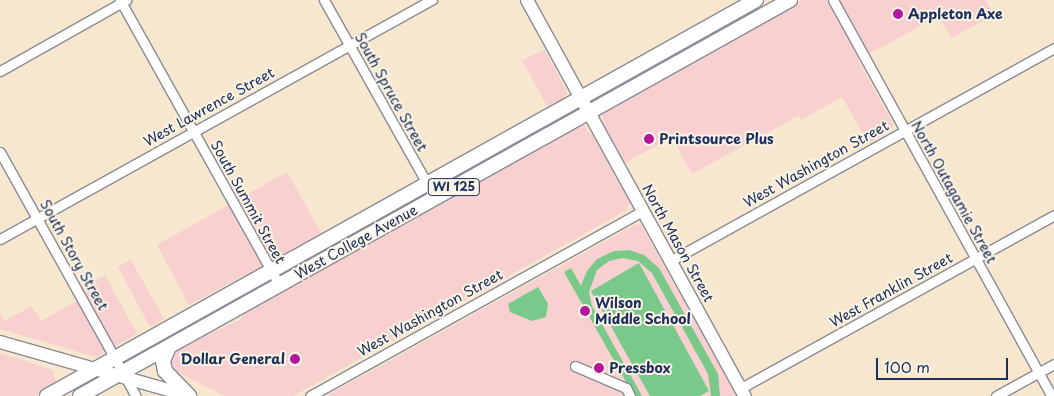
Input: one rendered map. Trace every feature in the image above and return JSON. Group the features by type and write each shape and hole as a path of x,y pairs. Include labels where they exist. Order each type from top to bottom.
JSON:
{"main road":[{"name":"North Mason Street","path":"527,0 743,392"},
{"name":"West College Avenue","path":"80,396 123,374 434,198 584,104 756,0"},
{"name":"West College Avenue","path":"47,396 426,183 790,0"},
{"path":"0,342 123,374 189,396"},
{"path":"168,348 163,361 166,371 189,396"}],"street":[{"name":"South Spruce Street","path":"324,0 434,198"},
{"name":"West Lawrence Street","path":"0,239 432,0"},
{"name":"North Outagamie Street","path":"833,0 1052,396"},
{"path":"0,70 123,1"},
{"name":"South Summit Street","path":"123,1 193,132 279,285"},
{"name":"West Washington Street","path":"670,261 1054,48"},
{"name":"South Story Street","path":"0,152 136,396"},
{"name":"West Washington Street","path":"310,396 642,211"},
{"name":"West Franklin Street","path":"743,392 1054,215"},
{"path":"996,396 1054,364"},
{"path":"575,366 626,388 630,396"}],"shaded area":[{"path":"802,0 986,0 994,15 951,38 939,16 858,60 894,126 869,144 842,97 801,120 798,116 692,174 672,137 625,163 603,123 602,112"},
{"path":"544,49 567,92 563,100 549,109 522,61"},
{"path":"578,125 585,127 594,138 630,202 627,210 293,396 225,396 171,369 171,357 184,345 240,320 245,312"},
{"path":"287,172 322,234 250,277 241,277 189,305 157,245"},
{"name":"Wilson Middle School","path":"636,224 641,225 737,396 326,396"},
{"path":"131,260 164,319 150,327 118,267"},
{"path":"105,275 137,334 96,357 0,329 0,312 5,321 31,306 41,321 86,296 82,287"},
{"path":"0,353 53,370 56,382 36,396 0,396"}],"green space":[{"path":"629,250 644,255 659,268 718,374 720,396 711,396 708,374 652,273 638,261 622,258 609,261 597,270 589,292 592,306 642,396 634,396 564,272 571,268 581,286 587,271 597,259 614,251"},
{"path":"639,263 709,391 700,396 650,396 591,291"},
{"path":"538,287 548,304 546,317 532,321 510,312 508,304"}],"place":[{"name":"Appleton Axe","path":"898,14"},
{"name":"Printsource Plus","path":"649,139"},
{"name":"Wilson Middle School","path":"585,311"},
{"name":"Dollar General","path":"295,359"},
{"name":"Pressbox","path":"599,368"}]}
